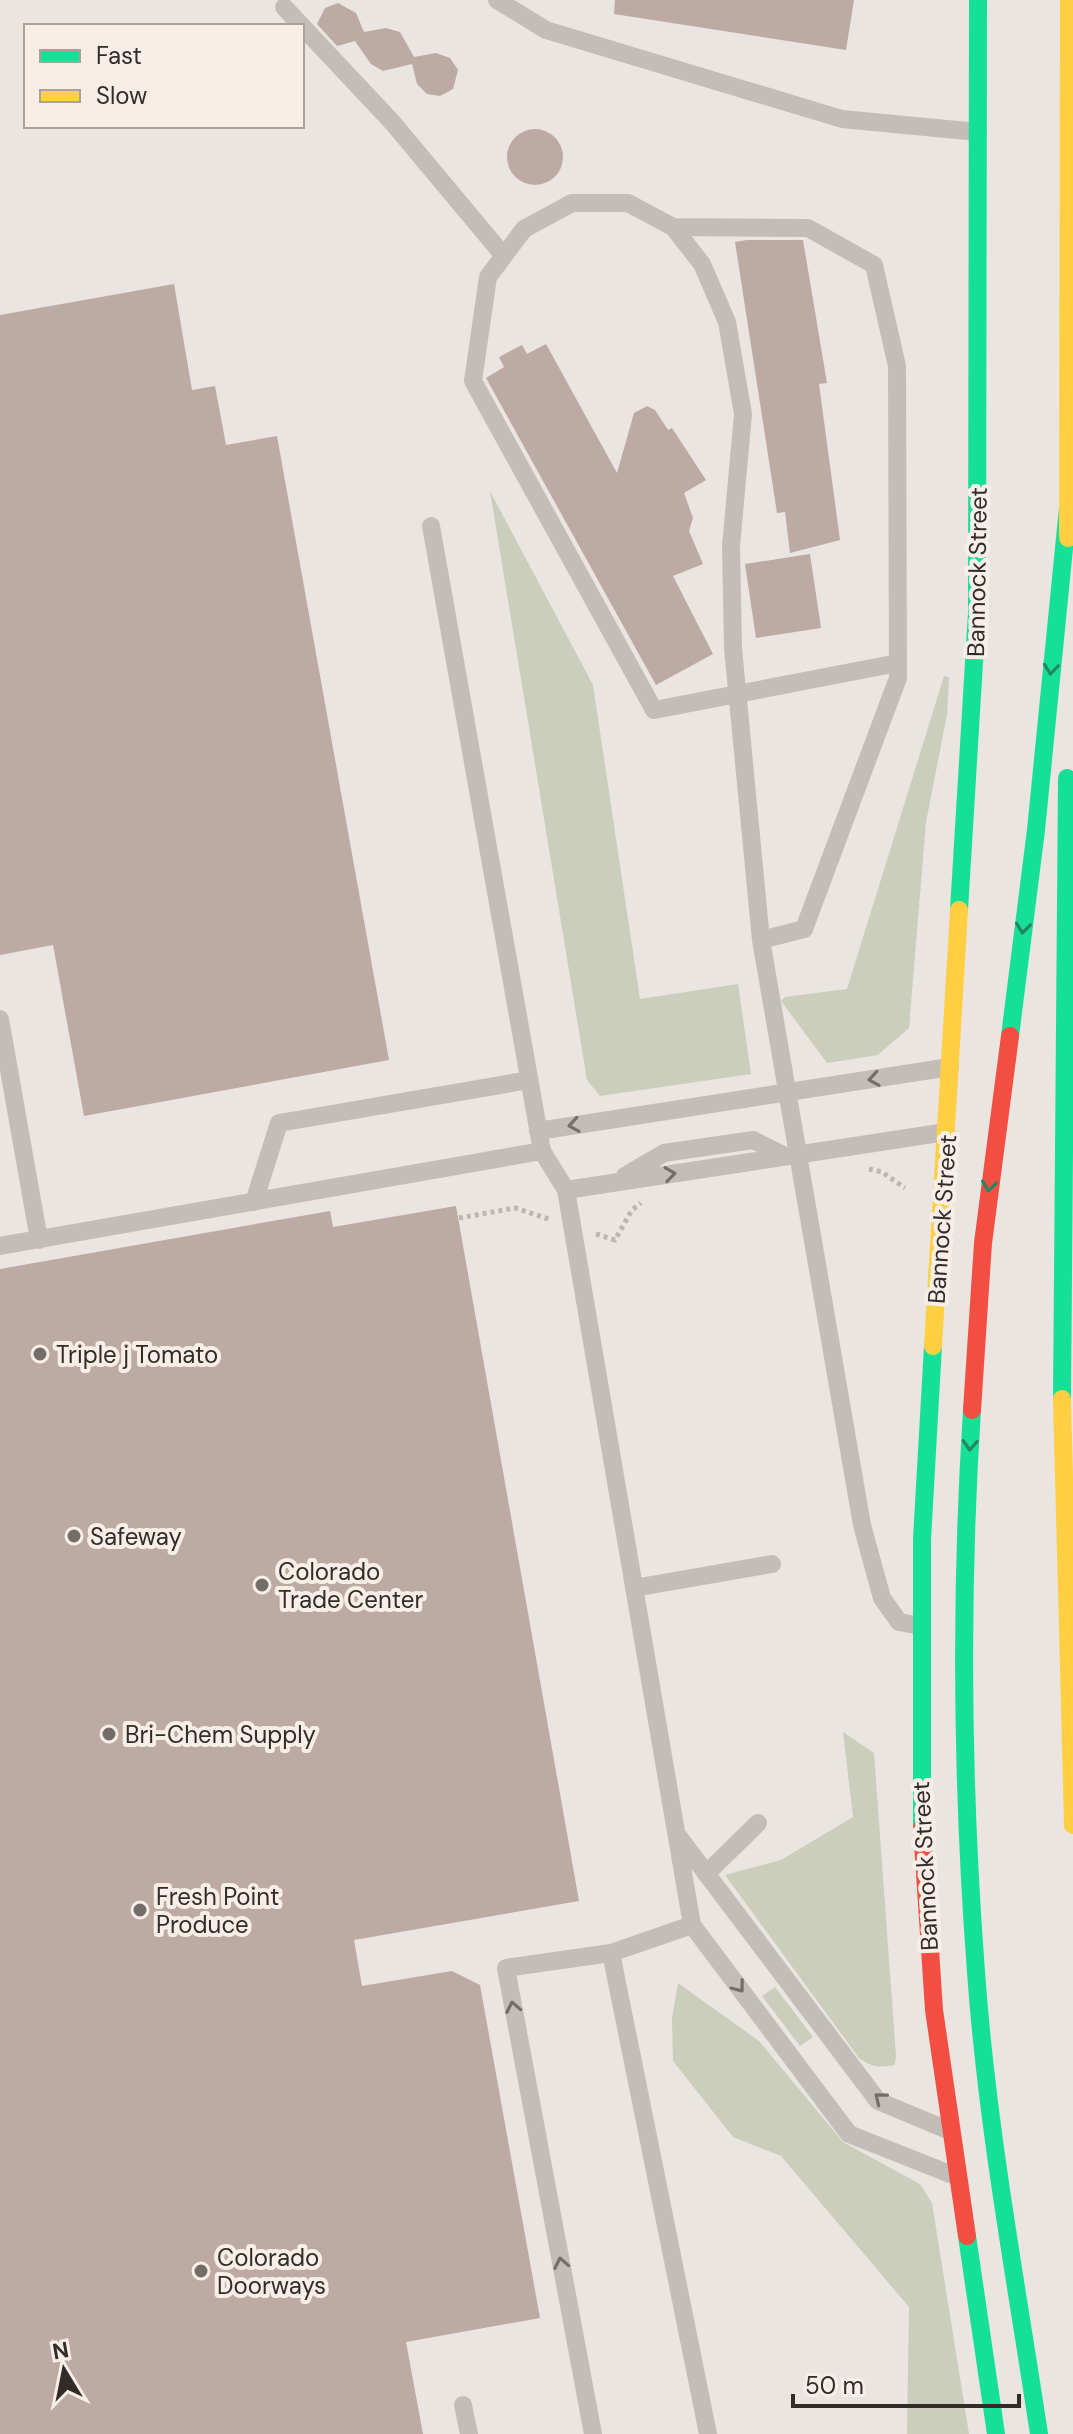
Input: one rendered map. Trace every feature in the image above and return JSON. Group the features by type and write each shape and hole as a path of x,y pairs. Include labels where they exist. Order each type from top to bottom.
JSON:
{"main road":[{"name":"Bannock Street","path":"978,0 977,627 922,1539 921,1626 923,1853 934,2010 996,2434"},
{"path":"1068,700 1069,0"},
{"path":"1039,2434 999,2173 976,1974 966,1781 965,1620 970,1442 983,1243 1036,830 1068,508"},
{"path":"1067,763 1061,1237 1063,1633 1073,1825"}],"lane":[{"path":"497,0 546,30 842,119 978,132"},
{"path":"284,7 300,24"},
{"path":"304,28 392,122 504,256"},
{"path":"898,663 737,694 654,710 490,419 473,381 488,277 524,229 572,203 628,203 673,227 702,264 727,322 743,414 731,546 737,694 761,940 789,1092 793,1155 862,1525 882,1598 899,1622 921,1626"},
{"path":"673,227 808,228 874,265 897,366 898,678 804,929 761,940"},
{"path":"431,526 542,1151 566,1190 692,1925 849,2134 956,2176"},
{"path":"0,1019 39,1240"},
{"path":"538,1131 952,1066"},
{"path":"254,1202 279,1123 529,1080"},
{"path":"566,1190 948,1131"},
{"path":"0,1246 542,1151"},
{"path":"634,1588 772,1564"},
{"path":"706,1874 758,1823"},
{"path":"676,1834 878,2101 950,2131"},
{"path":"593,2434 506,1968 611,1953 692,1925"},
{"path":"611,1953 708,2434"},
{"path":"463,2405 469,2434"}],"green space":[{"path":"490,491 593,685 640,999 738,984 751,1074 600,1096 587,1080"},
{"path":"944,676 949,677 947,715 926,822 909,1028 878,1055 827,1063 781,1001 785,997 847,989"},
{"path":"843,1732 874,1753 896,2056 895,2065 889,2066 871,2065 859,2058 725,1875 781,1860 853,1817"},
{"path":"678,1983 759,2041 843,2142 920,2184 932,2203 969,2434 907,2434 909,2307 781,2156 733,2137 673,2061 672,2018"},
{"path":"775,1987 813,2037 800,2046 762,1996"}],"building":[{"path":"615,0 854,0 846,50 614,14"},
{"path":"338,3 356,13 364,32 386,28 400,32 414,57 436,53 450,58 458,70 453,89 440,96 427,94 417,84 412,64 383,71 371,64 355,41 337,46 317,24 325,8"},
{"path":"535,129 555,137 563,157 555,177 535,185 515,177 507,157 515,137"},
{"path":"803,240 827,383 819,384 840,540 790,553 785,512 777,513 735,242"},
{"path":"174,284 192,390 215,386 226,445 277,436 389,1060 84,1116 53,945 0,955 0,315"},
{"path":"546,344 617,473 634,413 647,406 655,410 668,430 672,428 706,480 684,493 693,518 689,531 703,564 673,576 713,654 656,685 486,378 504,367 499,357 522,345 527,354"},
{"path":"810,554 821,628 756,638 745,564"},
{"name":"Colorado Trade Center","path":"456,1206 579,1901 354,1940 362,1986 452,1971 480,1985 540,2318 406,2342 423,2434 0,2434 0,1269 330,1211 333,1227"}],"traffic: fast":[{"path":"959,910 977,613 978,0"},
{"path":"1010,1036 1036,830 1068,508"},
{"path":"1062,1399 1067,778"},
{"path":"922,1828 922,1539 933,1346"},
{"path":"972,1410 964,1621 965,1761 971,1902 987,2088 1039,2434"},
{"path":"967,2236 996,2434"}],"traffic: slow":[{"path":"1068,538 1069,0"},
{"path":"933,1346 959,910"},
{"path":"1062,1399 1073,1825"}],"traffic: jam":[{"path":"972,1410 983,1243 1010,1036"},
{"path":"922,1828 934,2010 967,2236"}],"place":[{"name":"Triple j Tomato","path":"40,1354"},
{"name":"Safeway","path":"74,1536"},
{"name":"Colorado Trade Center","path":"262,1585"},
{"name":"Bri-Chem Supply","path":"109,1734"},
{"name":"Fresh Point Produce","path":"140,1910"},
{"name":"Colorado Doorways","path":"201,2271"}]}
